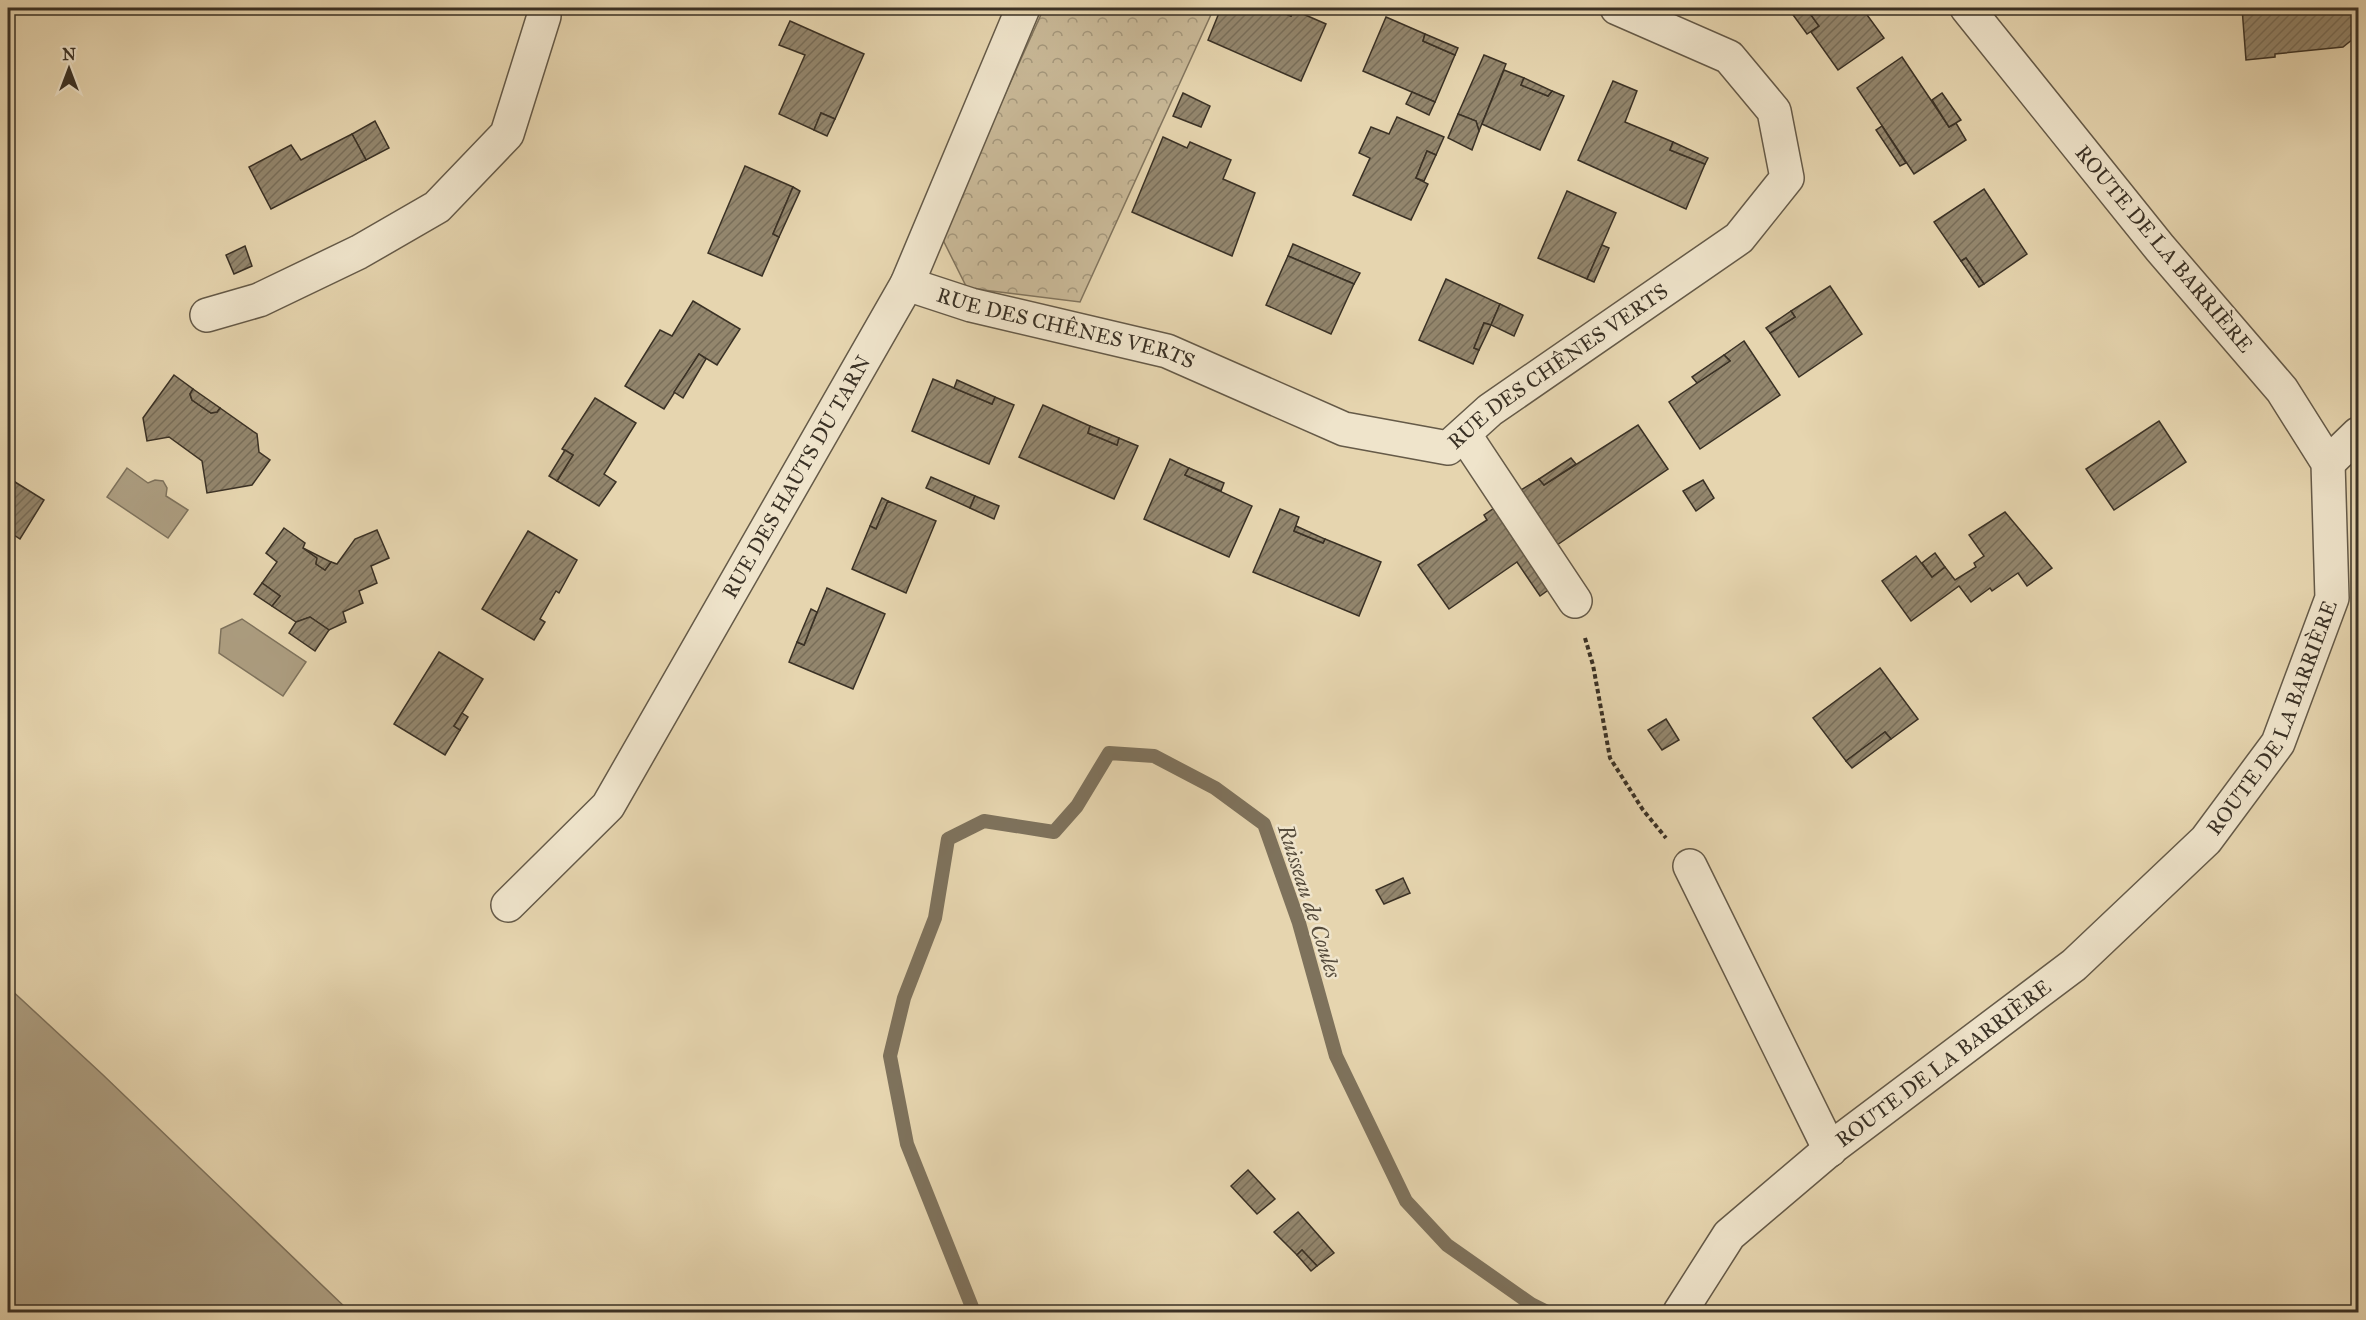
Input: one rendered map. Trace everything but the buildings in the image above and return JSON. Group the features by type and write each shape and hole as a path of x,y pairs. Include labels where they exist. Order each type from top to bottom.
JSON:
{"street":[{"path":"207,315 259,300 359,252 437,207 507,134 544,16 543,8"},
{"name":"RUE DES HAUTS DU TARN","path":"508,905 608,806 907,284 1023,8"},
{"name":"RUE DES CHÊNES VERTS","path":"907,284 971,304 1167,351 1344,429 1448,448 1490,410 1739,238 1787,178 1774,111 1729,57 1617,8"},
{"name":"ROUTE DE LA BARRIÈRE","path":"1680,1312 1729,1235 1830,1150 2074,965 2206,840 2278,742 2332,598 2328,463 2282,390 2160,248 1967,8"},
{"path":"1464,434 1575,601"},
{"path":"2328,463 2358,434"},
{"path":"1690,866 1830,1150"}],"path":[{"path":"1575,601 1593,665 1610,758 1643,810 1690,866"}],"green space":[{"path":"1044,8 1214,8 1080,302 967,288 941,236"}],"shaded area":[{"path":"127,468 148,483 155,480 163,481 167,488 166,496 188,510 168,538 107,497"},
{"path":"242,619 306,662 283,696 219,653 221,629"},
{"path":"8,987 102,1074 350,1312 8,1312"}],"waterway":[{"name":"Ruisseau de Coules","path":"974,1312 907,1144 890,1056 904,998 935,918 948,839 984,821 1054,832 1077,806 1109,753 1154,756 1215,788 1264,824 1299,923 1336,1056 1406,1201 1447,1245 1531,1304 1547,1312"}]}
